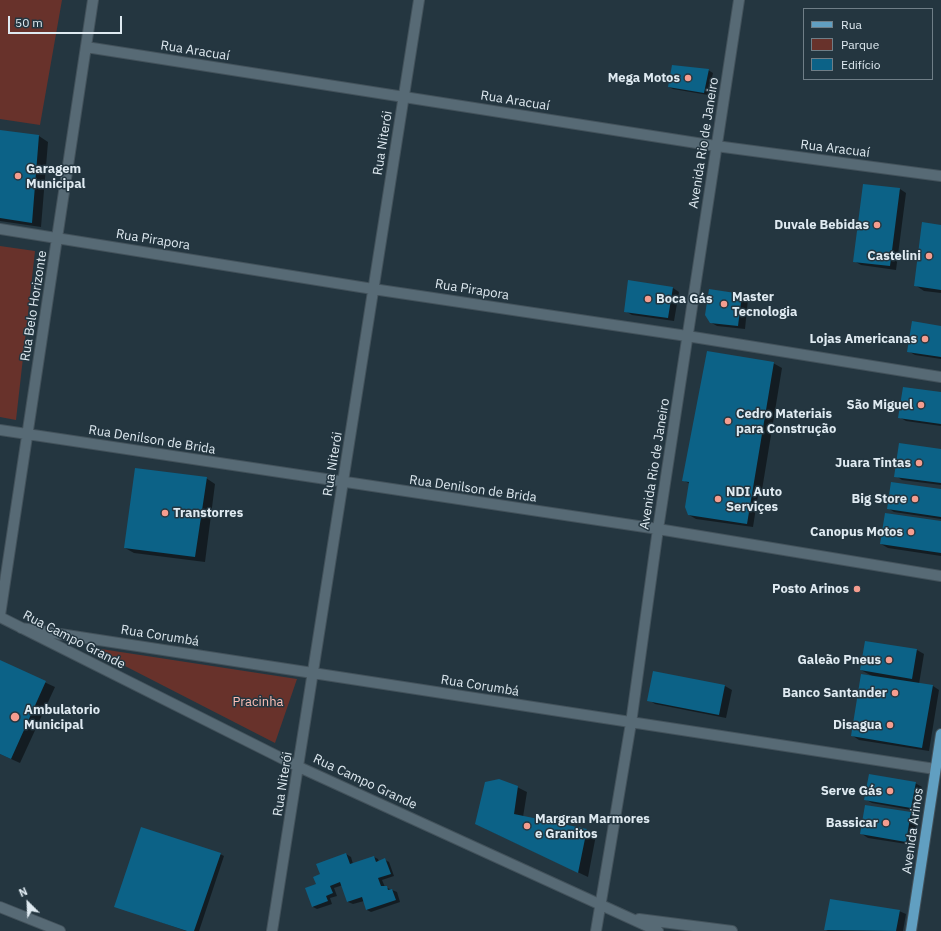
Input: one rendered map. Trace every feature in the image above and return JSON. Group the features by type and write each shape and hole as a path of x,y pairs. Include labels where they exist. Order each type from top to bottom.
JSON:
{"main road":[{"name":"Avenida Arinos","path":"911,931 941,734"}],"street":[{"name":"Rua Belo Horizonte","path":"0,616 93,0"},
{"name":"Rua Niterói","path":"272,931 314,673 419,0"},
{"name":"Avenida Rio de Janeiro","path":"596,931 631,723 658,529 739,0"},
{"name":"Rua Aracuaí","path":"86,47 716,146 941,176"},
{"name":"Rua Pirapora","path":"0,229 941,377"},
{"name":"Rua Denilson de Brida","path":"0,430 658,529 941,576"},
{"name":"Rua Campo Grande","path":"0,616 21,628 299,767 658,931"},
{"name":"Rua Corumbá","path":"21,628 935,769"},
{"path":"0,906 60,931"},
{"path":"630,918 732,931"}],"green space":[{"path":"0,0 62,0 40,125 0,119"},
{"path":"0,246 35,251 16,420 0,417"},
{"name":"Pracinha","path":"88,647 297,679 275,743"}],"building":[{"name":"Mega Motos","path":"672,65 709,69 704,93 668,87"},
{"name":"Garagem Municipal","path":"0,130 39,135 32,223 0,218"},
{"name":"Duvale Bebidas","path":"863,184 900,188 890,266 853,262"},
{"name":"Castelini","path":"922,222 941,225 941,290 914,286"},
{"name":"Boca Gás","path":"628,280 673,287 668,318 624,312"},
{"name":"Master Tecnologia","path":"709,289 742,294 738,326 710,323 705,315"},
{"name":"Lojas Americanas","path":"912,321 941,326 941,357 907,352"},
{"name":"Cedro Materiais para Construção","path":"707,351 774,362 747,524 688,515 685,507 689,482 682,481"},
{"name":"São Miguel","path":"903,387 941,392 941,424 898,418"},
{"name":"Juara Tintas","path":"899,443 941,449 941,483 894,477"},
{"name":"Transtorres","path":"135,468 207,477 195,557 124,548"},
{"name":"Big Store","path":"891,482 941,489 941,517 887,509"},
{"name":"Canopus Motos","path":"885,513 941,521 941,553 880,544"},
{"name":"Galeão Pneus","path":"865,641 917,649 912,679 860,670"},
{"name":"Ambulatorio Municipal","path":"0,660 46,681 11,759 0,754"},
{"path":"653,671 725,685 719,715 647,701"},
{"path":"861,674 933,685 922,748 851,736"},
{"name":"Serve Gás","path":"869,774 916,782 911,808 864,800"},
{"name":"Margran Marmores e Granitos","path":"499,779 518,786 514,814 587,829 578,873 475,824 485,782"},
{"name":"Bassicar","path":"865,805 911,812 906,842 860,834"},
{"path":"141,827 221,853 194,931 187,931 114,907"},
{"path":"346,853 350,864 374,856 376,862 385,858 391,874 378,878 381,886 387,886 388,890 392,889 396,900 366,910 362,897 347,902 340,882 330,886 333,893 326,896 328,901 312,907 305,888 316,884 313,877 320,874 316,864"},
{"path":"830,899 900,910 896,931 824,930"}],"place":[{"name":"Mega Motos","path":"688,78"},
{"name":"Garagem Municipal","path":"18,176"},
{"name":"Duvale Bebidas","path":"877,225"},
{"name":"Castelini","path":"929,256"},
{"name":"Boca Gás","path":"648,299"},
{"name":"Master Tecnologia","path":"724,304"},
{"name":"Lojas Americanas","path":"925,339"},
{"name":"São Miguel","path":"921,405"},
{"name":"Cedro Materiais para Construção","path":"728,421"},
{"name":"Juara Tintas","path":"919,463"},
{"name":"NDI Auto Serviçes","path":"718,499"},
{"name":"Big Store","path":"915,499"},
{"name":"Transtorres","path":"165,513"},
{"name":"Canopus Motos","path":"911,532"},
{"name":"Posto Arinos","path":"857,589"},
{"name":"Galeão Pneus","path":"889,660"},
{"name":"Banco Santander","path":"895,693"},
{"name":"Ambulatorio Municipal","path":"15,717"},
{"name":"Disagua","path":"890,725"},
{"name":"Serve Gás","path":"890,791"},
{"name":"Bassicar","path":"886,823"},
{"name":"Margran Marmores e Granitos","path":"527,826"}]}
